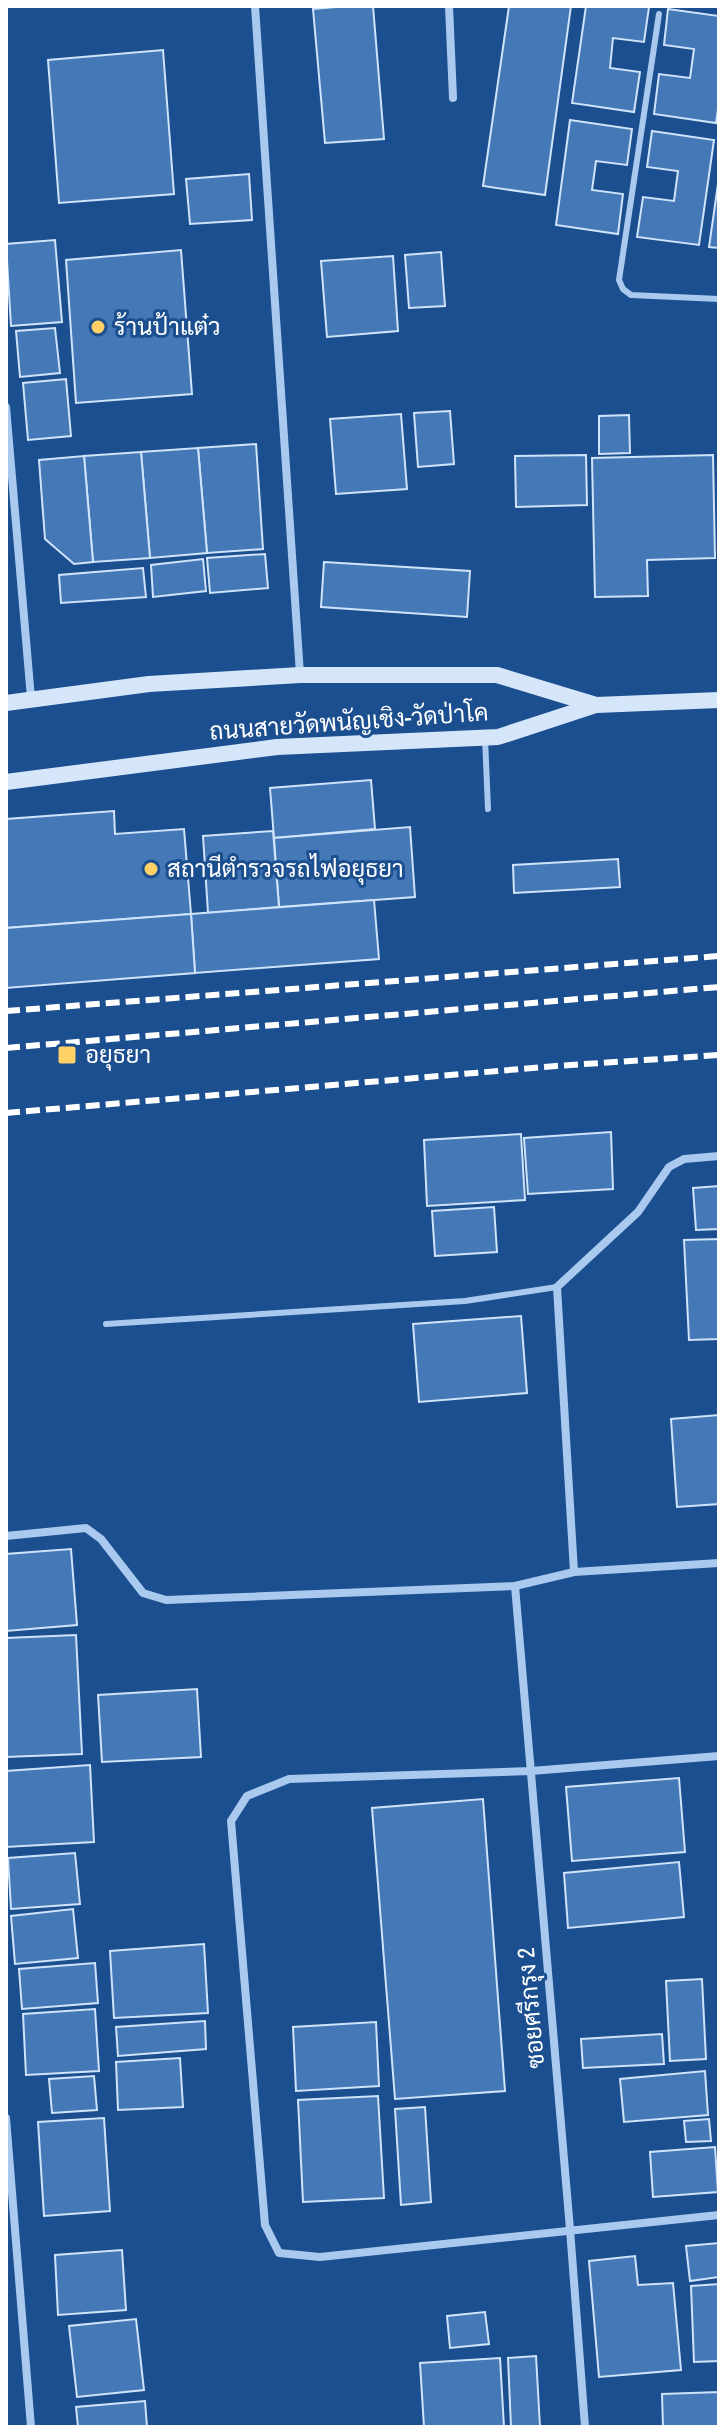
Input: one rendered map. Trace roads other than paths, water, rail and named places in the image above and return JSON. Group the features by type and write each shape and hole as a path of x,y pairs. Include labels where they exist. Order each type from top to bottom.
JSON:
{"main road":[{"name":"ถนนสายวัดพนัญเชิง-วัดป่าโค","path":"6,703 149,684 300,675 497,675 596,705"},
{"name":"ถนนสายวัดพนัญเชิง-วัดป่าโค","path":"6,782 277,747 498,737 596,705 719,700"}],"street":[{"path":"255,6 300,675"},
{"path":"449,6 453,98"},
{"path":"6,407 31,698"},
{"path":"574,1572 557,1287 638,1212 669,1167 684,1159 719,1156"},
{"path":"6,1536 86,1528 101,1539 143,1593 166,1600 515,1586 574,1572 719,1563"},
{"name":"ซอยศรีกรุง 2","path":"515,1586 585,2427"},
{"path":"719,1756 531,1771 289,1779 247,1796 231,1821 265,2225 279,2253 320,2257 719,2215"},
{"path":"6,2118 31,2427"}],"lane":[{"path":"659,14 619,280 623,289 631,295 719,299"},
{"path":"485,738 488,809"},
{"path":"106,1324 465,1301 557,1287"}],"railway":[{"path":"6,1011 719,956"},
{"path":"6,1048 719,987"},
{"path":"6,1113 719,1055"}],"place":[{"name":"ร้านป้าแต๋ว","path":"98,327"},
{"name":"สถานีตำรวจรถไฟอยุธยา","path":"151,869"},
{"name":"อยุธยา","path":"67,1055"}]}
